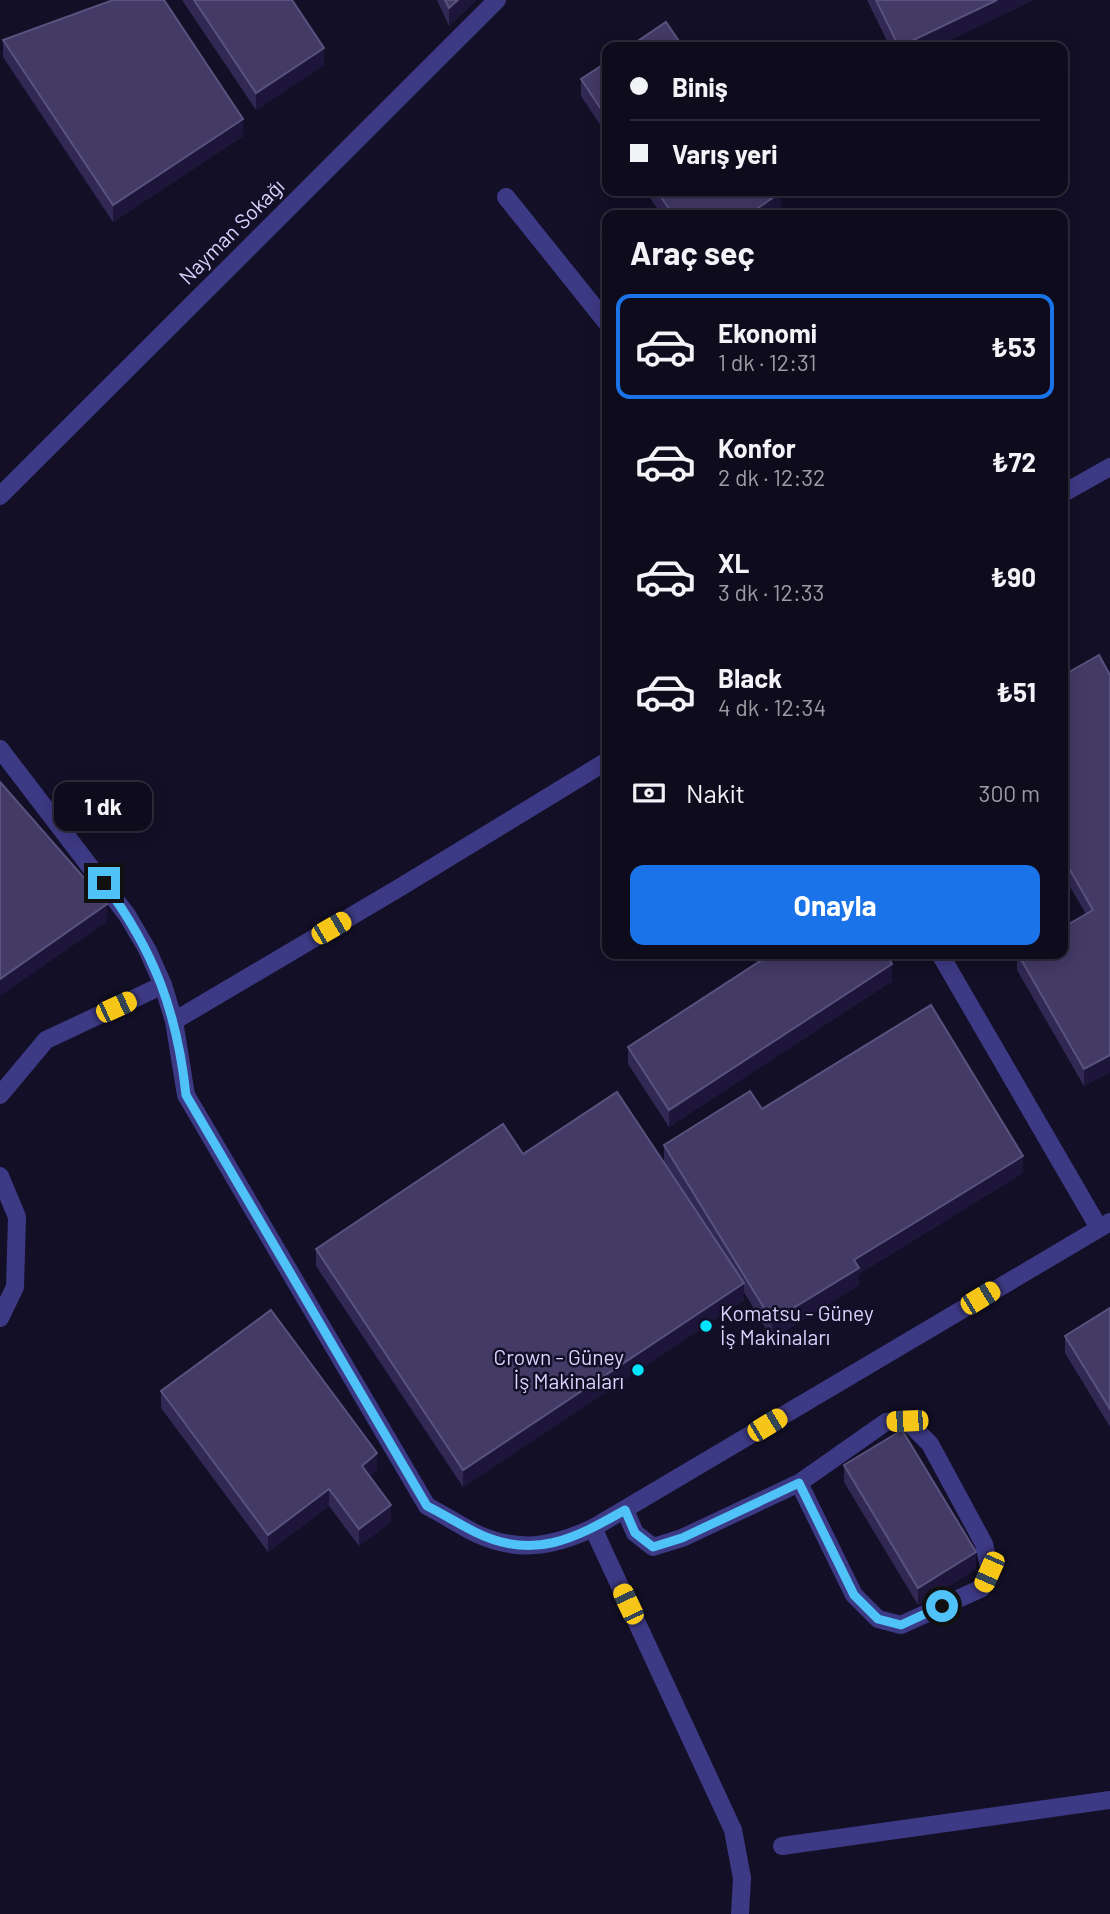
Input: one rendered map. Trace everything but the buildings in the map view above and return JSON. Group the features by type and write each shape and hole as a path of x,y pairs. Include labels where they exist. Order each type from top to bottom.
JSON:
{"street":[{"name":"Nayman Sokağı","path":"0,496 497,0"},
{"path":"506,197 602,317"},
{"path":"1068,491 1110,467"},
{"path":"0,748 127,915 147,949 163,985 174,1021 186,1095 427,1506 495,1541 542,1545 565,1541 593,1528 1104,1225 943,959"},
{"path":"174,1021 602,764"},
{"path":"0,1095 47,1040 163,985"},
{"path":"0,1176 17,1217 15,1287 0,1318"},
{"path":"625,1510 635,1533 653,1547 682,1538 799,1483 886,1422 907,1421 930,1444 984,1544 989,1572 982,1588 901,1625 878,1619 854,1595 799,1483"},
{"path":"593,1528 733,1830 742,1878 740,1914"},
{"path":"782,1846 1110,1800"}],"place":[{"name":"Komatsu - Güney İş Makinaları","path":"706,1326"},
{"name":"Crown - Güney İş Makinaları","path":"638,1370"}],"route":[{"path":"104,883 147,949 163,985 182,1057 186,1095 427,1506 495,1541 519,1545 565,1541 625,1510 635,1533 653,1547 682,1538 799,1483 854,1595 878,1619 901,1625 942,1606"}]}
